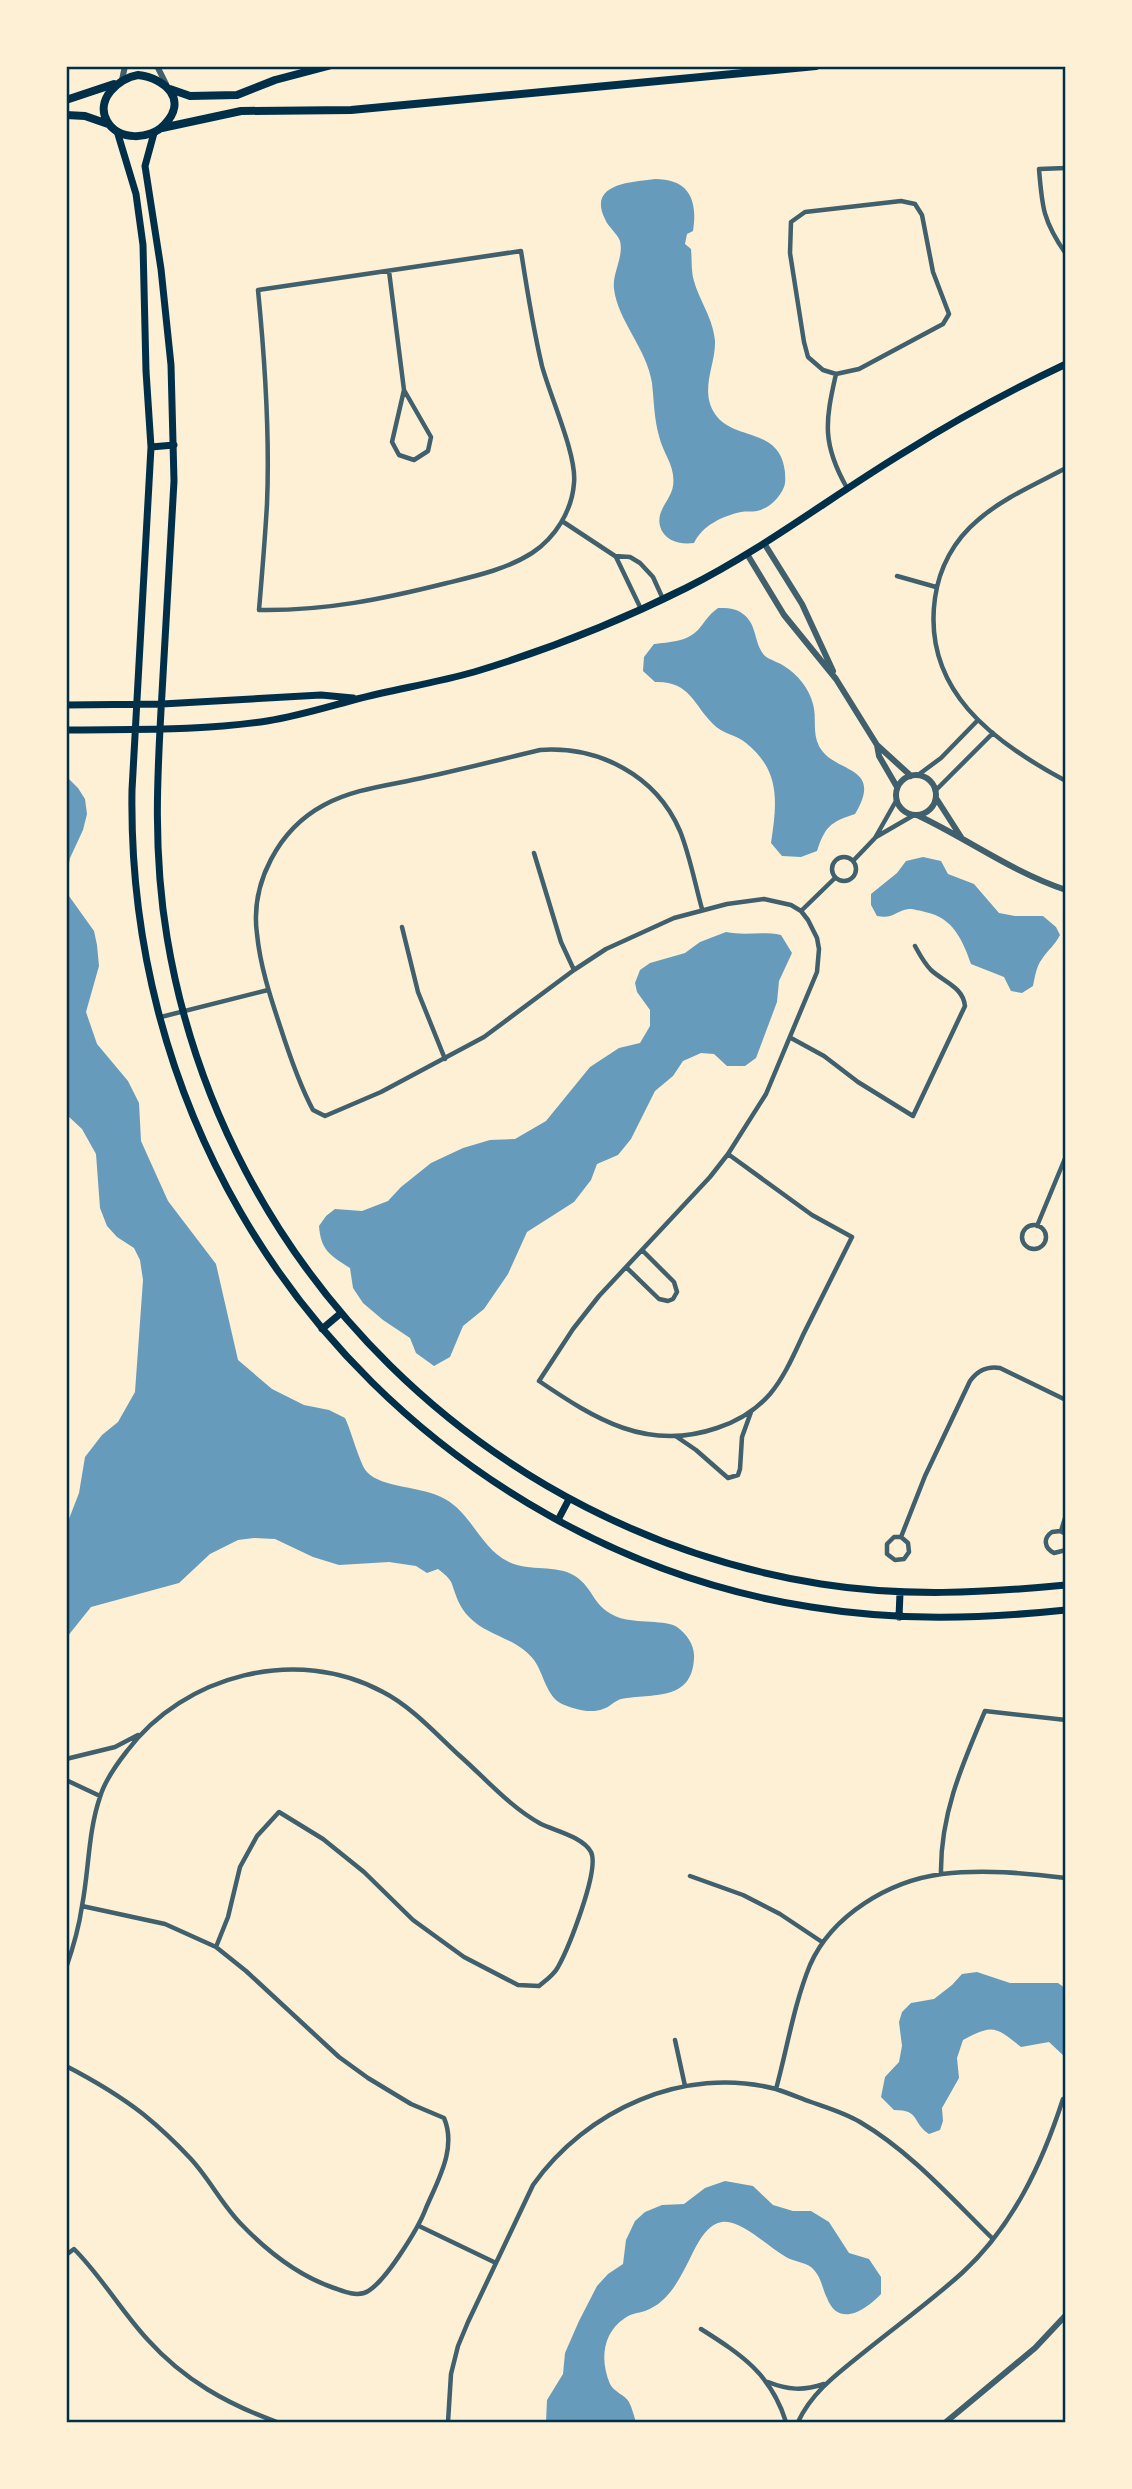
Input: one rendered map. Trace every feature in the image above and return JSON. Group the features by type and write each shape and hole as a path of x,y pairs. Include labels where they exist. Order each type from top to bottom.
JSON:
{"main road":[{"path":"66,100 138,75 153,78 190,96 237,94 275,80 328,66"},
{"path":"66,115 77,114 136,137 241,111 375,108 816,66"},
{"path":"108,124 104,107 107,97 119,82"},
{"path":"168,87 173,98 172,112 158,130 145,166 161,269 171,365 174,445 156,823 159,867 167,933 183,1012 212,1098 241,1161 280,1231 341,1313 379,1356 454,1424 504,1460 569,1499 638,1532 724,1562 799,1580 900,1593 973,1593 1066,1585"},
{"path":"117,131 136,194 144,245 146,371 151,447 132,818 135,884 145,956 159,1018 181,1087 215,1166 263,1251 322,1329 383,1394 432,1437 486,1478 558,1520 642,1560 731,1590 811,1608 899,1616 975,1617 1066,1610"},
{"path":"66,730 223,726 268,720 321,710 459,676 577,637 687,588 747,554 907,450 972,412 1066,364"},
{"path":"151,447 174,445"},
{"path":"66,705 138,705 321,695 358,699"},
{"path":"322,1329 341,1313"},
{"path":"558,1520 569,1499"},
{"path":"899,1616 900,1593"}],"street":[{"path":"119,82 125,66"},
{"path":"157,66 168,87"},
{"path":"1066,168 1040,169 1042,204 1050,231 1066,254"},
{"path":"901,201 915,204 922,215 933,272 949,314 943,324 859,369 836,374 823,370 808,356 790,253 791,222 805,212 901,201"},
{"path":"521,251 542,365 574,472 571,499 562,521 546,542 510,565 383,599 300,611 259,610 267,502 267,430 265,362 258,290 389,271 521,251"},
{"path":"389,271 404,390 392,442 399,455 414,460 428,452 431,437 404,390"},
{"path":"836,374 827,412 827,428 830,450 847,489"},
{"path":"1066,468 993,508 976,521 951,550 937,587 933,628 941,667 953,690 978,720 1039,766 1066,781"},
{"path":"562,521 615,556 629,557 647,569 663,598"},
{"path":"764,543 802,604 836,680"},
{"path":"747,554 784,615 836,680 877,745 897,787 896,801 875,838 853,861"},
{"path":"615,556 641,609"},
{"path":"897,576 937,587"},
{"path":"897,787 941,758 978,720"},
{"path":"875,838 930,810 935,795 993,733"},
{"path":"877,745 915,775 929,780 962,839"},
{"path":"702,909 673,816 640,778 619,764 574,750 540,750 339,798 323,805 286,836 270,863 259,895 256,915 268,990 286,1045 309,1104 318,1114 325,1116 332,1115 445,1059 484,1037 574,970 638,932 702,909 764,899 775,900 801,911 817,938 817,972 765,1094 728,1154 694,1197 625,1266 573,1329 540,1381 605,1422 630,1431 677,1437 702,1433 729,1424 752,1412 785,1373 852,1237 812,1215 728,1154"},
{"path":"896,801 904,812 916,815 962,839 1018,872 1066,890"},
{"path":"534,853 561,942 574,970"},
{"path":"835,878 832,870 834,862 841,857 853,861"},
{"path":"835,878 844,881 851,878 856,869 853,861"},
{"path":"801,911 835,878"},
{"path":"402,927 418,992 445,1059"},
{"path":"791,1038 824,1056 858,1082 913,1116 965,1006 961,993 923,961 915,946"},
{"path":"159,1018 268,990"},
{"path":"1037,1226 1066,1156"},
{"path":"1028,1226 1037,1226 1044,1231 1044,1241 1040,1246 1031,1248 1024,1243 1022,1235 1028,1226"},
{"path":"625,1266 659,1299 668,1301 673,1298 677,1292 674,1282 642,1250"},
{"path":"901,1537 925,1476 970,1381 978,1372 985,1369 1003,1370 1066,1400"},
{"path":"677,1437 728,1478 733,1478 738,1475 740,1469 742,1437 752,1412"},
{"path":"1066,1515 1063,1533 1055,1531 1048,1535 1046,1546 1054,1553 1066,1550"},
{"path":"894,1537 901,1537 909,1545 909,1552 904,1559 895,1560 887,1554 887,1544 894,1537"},
{"path":"66,1968 82,1906 89,1848 100,1796 115,1767 140,1734 167,1711 187,1698 234,1676 305,1669 345,1677 383,1691 415,1714 517,1808 541,1823 578,1840 590,1850 593,1859 593,1870 582,1905 557,1970 540,1986 518,1984 464,1956 413,1920 364,1872 323,1839 279,1812 257,1836 240,1867 228,1917 216,1947"},
{"path":"941,1874 945,1818 960,1769 985,1711 1066,1720"},
{"path":"66,1759 115,1747 140,1734"},
{"path":"66,1780 100,1796"},
{"path":"776,2090 810,1966 822,1942 853,1911 874,1898 919,1879 941,1874 997,1872 1066,1878"},
{"path":"690,1876 743,1895 780,1914 822,1942"},
{"path":"66,2066 90,2078 143,2114 190,2158 242,2225 281,2260 323,2284 350,2293 364,2294 377,2286 419,2226 442,2172 449,2147 450,2131 444,2118 411,2104 339,2057 246,1971 216,1947 165,1924 82,1906"},
{"path":"675,2040 685,2086"},
{"path":"448,2423 451,2374 458,2346 533,2185 547,2165 579,2134 626,2105 685,2086 733,2084 776,2090 847,2116 878,2134 902,2151 993,2239"},
{"path":"797,2423 802,2412 824,2384 963,2272 993,2239 1017,2206 1038,2168 1063,2099"},
{"path":"419,2226 496,2263"},
{"path":"66,2255 74,2249 95,2270 148,2340 176,2368 209,2393 277,2423"},
{"path":"946,2423 1035,2348 1066,2315"},
{"path":"701,2329 743,2356 768,2382 786,2423"},
{"path":"768,2382 795,2390 824,2384"}],"water":[{"path":"667,180 683,187 692,201 693,231 687,234 685,244 691,249 694,281 714,333 715,350 708,387 710,405 723,423 775,447 785,472 784,487 769,505 761,510 741,512 720,519 707,527 694,543 673,541 665,535 660,526 660,515 673,486 673,472 657,429 652,383 645,358 621,312 614,289 620,241 606,222 601,207 602,198 607,191 625,183"},
{"path":"718,608 734,609 748,618 765,656 798,677 809,692 813,704 819,746 826,755 860,778 864,786 863,798 855,814 830,826 817,851 801,857 782,856 771,843 775,814 774,788 766,765 757,754 742,740 717,727 690,695 676,685 655,682 643,671 644,657 654,644 688,637"},
{"path":"67,777 85,799 87,814 70,858 67,874"},
{"path":"923,857 941,861 948,874 974,884 999,913 1043,916 1056,927 1060,935 1040,962 1033,986 1022,993 1011,991 1004,977 971,964 956,931 935,915 909,909 891,916 877,916 871,905 871,894 897,873 906,861"},
{"path":"67,874 69,896 94,931 97,945 99,966 86,1012 97,1044 128,1081 139,1103 141,1141 168,1201 216,1264 238,1360 272,1389 304,1405 329,1410 345,1418 367,1472 382,1481 445,1499 462,1513 499,1556 517,1565 568,1572 582,1581 604,1609 620,1618 666,1623 677,1627 690,1641 694,1654 692,1672 678,1689 658,1695 621,1699 593,1711 566,1706 552,1696 534,1660 527,1653 484,1629 469,1617 460,1605 450,1580 438,1569 427,1573 416,1566 389,1562 339,1565 313,1557 275,1539 238,1540 210,1554 179,1583 91,1607 67,1637 67,1524 79,1493 85,1457 102,1435 118,1422 135,1392 143,1280 140,1260 134,1248 117,1237 107,1226 100,1208 96,1154 82,1129 67,1115"},
{"path":"726,932 781,935 792,953 779,981 777,1002 756,1058 745,1066 727,1066 714,1054 701,1053 683,1061 673,1076 655,1091 631,1139 618,1155 597,1164 591,1180 574,1202 527,1232 508,1274 484,1309 463,1326 450,1357 434,1366 416,1353 410,1338 363,1303 353,1288 350,1268 324,1247 319,1226 335,1209 362,1211 388,1201 431,1163 463,1148 490,1140 515,1139 546,1121 590,1067 619,1048 640,1043 650,1026 650,1010 637,992 635,983 640,970 650,963 685,953 700,942"},
{"path":"977,1972 1010,1983 1058,1983 1065,1988 1065,2057 1049,2042 1021,2047 994,2030 981,2031 963,2040 957,2058 959,2078 942,2108 943,2121 940,2130 929,2134 912,2114 894,2110 881,2097 885,2077 899,2062 902,2046 899,2022 902,2012 911,2003 934,1999 962,1974"},
{"path":"725,2181 753,2186 773,2205 793,2211 811,2211 829,2222 849,2253 869,2259 881,2277 881,2294 861,2310 839,2313 832,2307 819,2277 811,2267 786,2257 737,2225 722,2222 711,2227 703,2236 680,2277 660,2303 625,2318 617,2324 608,2339 604,2357 610,2384 629,2402 636,2422 546,2422 547,2400 563,2374 565,2353 579,2321 597,2286 623,2264 626,2240 635,2221 645,2212 662,2205 684,2204 705,2188"}]}
